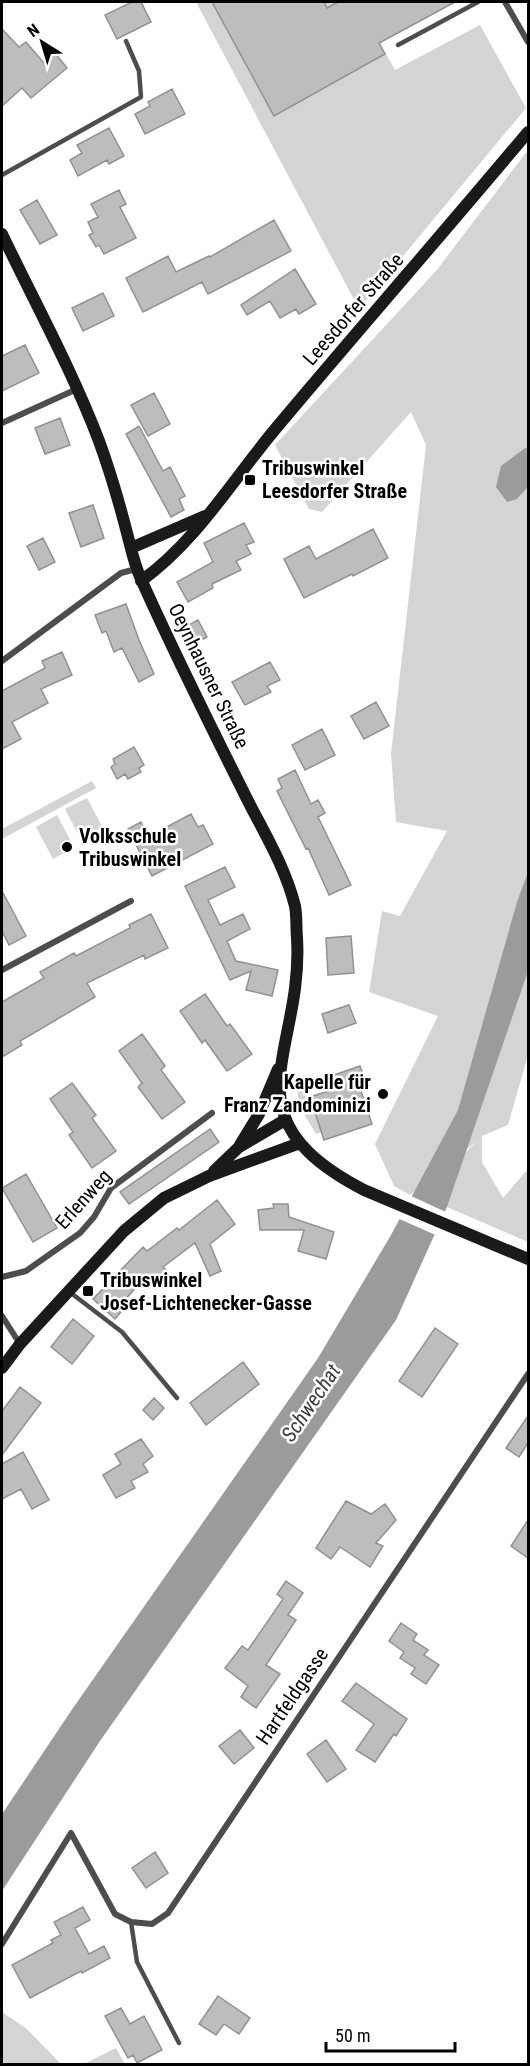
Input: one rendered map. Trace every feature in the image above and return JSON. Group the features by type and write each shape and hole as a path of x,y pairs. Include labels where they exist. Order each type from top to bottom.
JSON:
{"street":[{"path":"505,2 528,42"},
{"name":"Leesdorfer Straße","path":"139,575 160,567 209,514 275,429 528,132"},
{"name":"Oeynhausner Straße","path":"2,234 77,388 100,443 139,575 245,795 278,857 295,907 298,963 281,1063 279,1096 285,1120 300,1143 319,1163 343,1179 373,1194 528,1259"},
{"path":"2,423 77,388"},
{"name":"Leesdorfer Straße","path":"131,548 209,514"},
{"path":"2,661 121,573 139,575"},
{"path":"2,970 131,901"},
{"path":"239,1147 259,1114 281,1063"},
{"name":"Erlenweg","path":"2,1276 26,1271 80,1233 94,1217 111,1188 212,1113"},
{"path":"209,1176 239,1147 285,1120"},
{"path":"2,1368 20,1344 124,1231 164,1198 209,1176 300,1143"},
{"path":"2,1316 20,1344"},
{"name":"Hartfeldgasse","path":"131,1922 152,1924 168,1913 528,1374"},
{"path":"2,1944 71,1833 115,1914 131,1922"}],"lane":[{"path":"398,45 478,2"},
{"path":"2,175 141,97 139,71 126,41"},
{"path":"69,1292 122,1332 177,1398"},
{"path":"131,1922 137,1962 179,2043"}],"shaded area":[{"path":"196,2 455,2 380,43 395,70 480,25 526,108 359,309"},
{"path":"528,150 528,449 525,448 517,499 528,487 528,1055 508,1125 482,1136 482,1162 503,1198 526,1171 528,1174 528,1242 447,1207 465,1153 477,1141 410,1195 394,1186 375,1144 438,1016 369,992 382,911 400,916 447,831 396,822 391,754 426,445 411,412 322,512 309,509 275,445 436,271"},
{"path":"92,781 96,788 2,839 2,829"},
{"path":"87,798 104,830 82,841 65,809"},
{"path":"57,815 74,847 53,859 36,827"},
{"path":"303,1083 322,1132 316,1134 298,1097 299,1084"},
{"path":"2,2012 27,2029 61,2064 2,2064"},
{"path":"116,2048 125,2064 84,2064"}],"water":[{"path":"525,448 528,449 528,487 517,499 507,502 496,487 501,466"},
{"name":"Schwechat","path":"528,872 528,971 447,1207 396,1320 100,1741 2,1891 2,1814 73,1708 318,1358 391,1235 458,1110 517,902"}],"pier":[{"path":"409,1195 448,1213 438,1236 397,1218"}],"building":[{"path":"132,2 141,2 151,22 117,39 105,15"},
{"path":"212,2 324,2 327,8 338,2 455,2 379,43 385,54 274,116"},
{"path":"2,29 19,47 26,42 44,63 55,53 67,68 31,98 22,88 2,106"},
{"path":"172,89 185,114 145,134 135,114 150,106 148,102"},
{"path":"109,128 124,156 109,164 107,160 78,176 70,160 82,153 77,145"},
{"path":"119,190 126,204 120,207 136,238 104,254 99,245 96,247 89,235 93,233 88,222 98,217 91,204"},
{"path":"37,200 57,235 40,244 20,210"},
{"path":"274,220 291,251 208,294 202,282 143,312 126,278 168,256 176,272 210,257"},
{"path":"295,269 316,304 299,314 296,309 280,318 270,301 247,315 241,305"},
{"path":"103,293 114,316 83,331 72,308"},
{"path":"25,345 39,373 2,391 2,356"},
{"path":"154,393 170,424 148,436 131,405"},
{"path":"60,418 70,445 45,454 35,428"},
{"path":"139,426 163,471 170,467 185,496 179,499 184,510 171,517 126,434"},
{"path":"93,505 104,538 81,547 69,513"},
{"path":"244,523 254,542 246,545 251,554 236,561 241,570 212,584 213,588 188,602 177,582 213,562 204,543"},
{"path":"373,529 388,558 304,598 284,559 309,546 316,559"},
{"path":"43,538 55,562 39,570 27,546"},
{"path":"126,604 154,674 139,682 122,648 114,652 106,631 102,633 95,615"},
{"path":"198,620 207,637 196,643 187,626"},
{"path":"62,652 72,675 41,689 48,703 12,722 21,739 2,749 2,691 45,668 42,661"},
{"path":"270,662 280,680 267,686 271,692 245,705 232,682"},
{"path":"376,702 389,726 364,739 351,716"},
{"path":"322,729 335,755 305,770 292,745"},
{"path":"134,747 144,765 139,768 141,772 128,779 125,774 117,779 111,767 115,764 113,759"},
{"path":"295,770 311,804 318,800 325,813 318,817 351,885 329,895 308,848 306,849 277,791 282,788 278,779"},
{"path":"191,814 198,827 203,825 213,844 152,876 128,829 141,822 148,837"},
{"path":"225,867 235,887 208,900 220,925 243,914 250,929 227,941 236,961 278,970 272,996 246,990 251,971 230,980 185,886"},
{"path":"2,891 26,936 9,945 2,931"},
{"path":"151,914 168,948 145,959 144,955 87,983 95,997 20,1041 22,1045 2,1057 2,1002 44,978 40,972 74,953 76,956 130,928 129,925"},
{"path":"351,936 354,973 328,975 326,938"},
{"path":"205,994 227,1026 230,1024 252,1054 227,1071 205,1040 202,1043 180,1011"},
{"path":"349,1005 356,1023 328,1033 322,1014"},
{"path":"142,1034 165,1066 161,1070 185,1102 162,1119 138,1087 142,1083 119,1051"},
{"path":"360,1066 365,1080 358,1082 372,1124 324,1140 310,1097 338,1088 334,1075"},
{"path":"72,1083 96,1115 92,1118 116,1151 92,1168 69,1135 73,1132 50,1099"},
{"path":"210,1129 219,1142 129,1204 120,1192"},
{"path":"26,1174 57,1228 33,1242 2,1188"},
{"path":"217,1200 235,1224 210,1244 221,1271 210,1276 195,1243 163,1267 167,1271 149,1288 142,1281 122,1303 126,1306 115,1319 93,1299 143,1247 147,1251 177,1228 179,1230"},
{"path":"273,1204 288,1204 289,1217 334,1232 326,1259 298,1251 304,1230 260,1230 258,1210 274,1208"},
{"path":"73,1319 94,1336 72,1364 51,1347"},
{"path":"435,1328 458,1344 422,1397 399,1381"},
{"path":"243,1362 259,1384 206,1425 190,1403"},
{"path":"20,1387 41,1403 2,1455 2,1411"},
{"path":"154,1398 164,1408 153,1420 143,1410"},
{"path":"528,1416 528,1443 519,1457 506,1448"},
{"path":"141,1439 153,1456 143,1464 148,1472 131,1481 135,1488 116,1498 103,1475 121,1464 115,1454"},
{"path":"23,1452 49,1500 32,1509 21,1489 2,1499 2,1464"},
{"path":"346,1501 371,1514 385,1504 396,1520 376,1543 383,1546 370,1567 340,1547 331,1559 316,1548"},
{"path":"528,1520 528,1558 511,1546"},
{"path":"286,1581 303,1593 288,1615 296,1620 266,1665 280,1674 256,1708 241,1697 248,1686 225,1668 242,1646 248,1650 283,1599 277,1594"},
{"path":"401,1623 417,1634 413,1640 428,1650 424,1655 439,1665 426,1684 411,1674 415,1668 400,1658 404,1652 389,1641"},
{"path":"356,1683 407,1719 375,1762 356,1750 374,1724 342,1701"},
{"path":"240,1730 254,1748 234,1764 219,1746"},
{"path":"326,1740 346,1769 327,1782 307,1754"},
{"path":"155,1852 168,1873 146,1888 132,1868"},
{"path":"83,1907 90,1920 75,1928 89,1954 104,1946 110,1958 30,1998 12,1965 53,1943 51,1940 61,1935 54,1922"},
{"path":"218,1996 250,2018 239,2034 224,2024 216,2035 199,2024"},
{"path":"121,2008 130,2024 144,2016 162,2050 137,2063 133,2055 128,2058 105,2016"}],"place":[{"name":"Tribuswinkel Leesdorfer Straße","path":"250,480"},
{"name":"Volksschule Tribuswinkel","path":"67,847"},
{"name":"Kapelle für Franz Zandominizi","path":"383,1094"},
{"name":"Tribuswinkel Josef-Lichtenecker-Gasse","path":"88,1291"}]}
